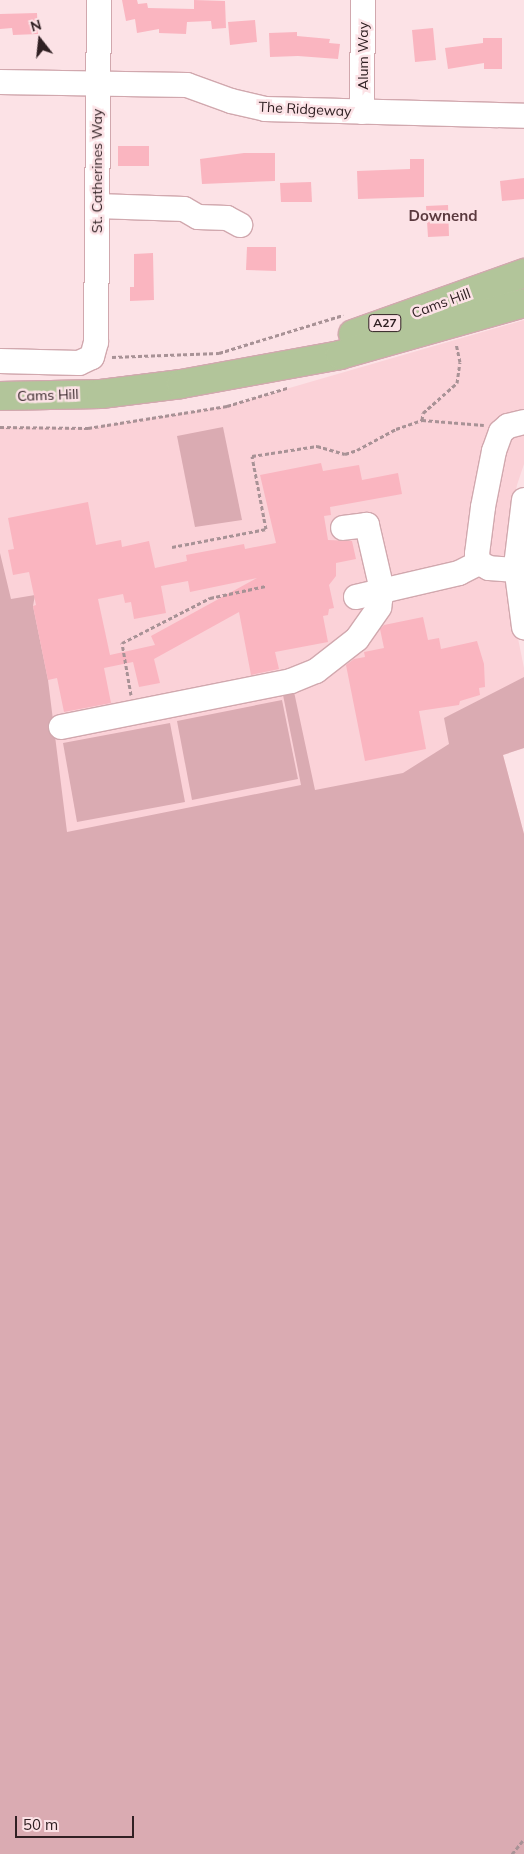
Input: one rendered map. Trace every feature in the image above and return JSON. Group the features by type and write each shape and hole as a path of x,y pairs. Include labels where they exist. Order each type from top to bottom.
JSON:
{"main road":[{"name":"Cams Hill","path":"245,371 524,273"},
{"name":"Cams Hill","path":"0,396 101,394 181,384 245,371 340,356 524,303"}],"street":[{"name":"St. Catherines Way","path":"94,350 99,0"},
{"name":"Alum Way","path":"362,112 363,0"},
{"name":"The Ridgeway","path":"0,82 187,85 231,101 265,109 524,116"},
{"path":"97,206 184,209 198,217 227,218 240,225"},
{"path":"0,361 79,363 94,350"},
{"path":"479,563 477,554 483,507 494,451 501,432 508,426 524,422"},
{"path":"524,504 516,570 524,627"},
{"path":"61,728 291,682 316,670 357,639 379,607 382,590 367,525 343,528"},
{"path":"479,563 489,568 516,570"},
{"path":"356,597 460,573 479,563"}],"path":[{"path":"94,350 219,353 349,312"},
{"path":"422,420 423,414 458,384 460,362 454,338"},
{"path":"0,427 88,428 158,417"},
{"path":"172,548 266,529 252,456 318,446 345,454 357,450 396,428 422,420 498,427 501,432"},
{"path":"134,713 122,643 210,598 266,586"},
{"path":"512,1854 524,1839"}],"shaded area":[{"path":"524,320 524,464 517,485 509,528 510,599 524,668 524,748 503,755 524,834 0,964 0,427 88,428 227,406"},
{"path":"223,427 242,520 195,527 177,436"},
{"path":"0,553 11,599 35,595 33,606 48,680 67,832 301,785 282,690 293,687 315,790 403,773 449,744 444,718 524,677 524,748 503,755 524,834 524,1854 0,1854"},
{"path":"282,700 298,779 192,800 177,721"},
{"path":"170,723 185,802 77,822 63,743"}],"building":[{"path":"122,0 137,0 138,4 147,3 148,8 194,9 194,0 225,1 226,28 212,29 211,21 187,22 186,34 159,33 159,29 137,33 135,19 126,21"},
{"path":"37,13 38,34 13,35 12,28 0,29 0,14"},
{"path":"255,20 257,42 230,45 228,22"},
{"path":"433,28 436,60 415,62 412,30"},
{"path":"297,32 297,36 330,39 329,43 340,44 338,59 298,56 270,57 269,33"},
{"path":"483,38 502,38 502,69 484,69 484,63 448,69 445,48 483,43"},
{"path":"118,146 149,146 149,166 118,166"},
{"path":"244,153 275,153 275,181 202,184 200,159"},
{"path":"410,159 424,159 424,197 358,199 357,171 410,169"},
{"path":"524,178 524,199 502,201 500,181"},
{"path":"311,182 312,202 281,202 280,183"},
{"path":"448,205 449,236 428,237 426,206"},
{"path":"247,247 276,247 276,271 246,270"},
{"path":"153,253 154,300 130,301 130,287 134,287 134,254"},
{"path":"321,463 323,471 359,465 362,480 398,473 402,494 330,507 331,515 324,516 328,540 352,541 356,559 336,563 336,576 329,585 334,608 329,609 328,615 323,616 328,642 275,652 279,669 251,675 239,612 154,659 160,683 139,687 133,662 104,668 111,703 64,712 57,678 48,680 33,606 36,605 29,572 13,575 8,550 14,549 8,518 88,502 96,545 121,540 122,547 149,541 155,568 187,561 186,555 244,544 245,549 276,543 260,475","holes":["257,578 151,636 155,645 110,655 98,599 123,594 125,603 131,602 134,619 166,613 161,586 188,581 190,592"]},
{"path":"423,617 428,640 439,638 441,649 477,641 484,664 485,687 479,688 480,695 460,701 459,705 419,711 426,749 365,761 346,665 354,659 365,657 364,652 384,648 380,629 384,625"}],"district":[{"name":"Downend","path":"443,216"}]}
